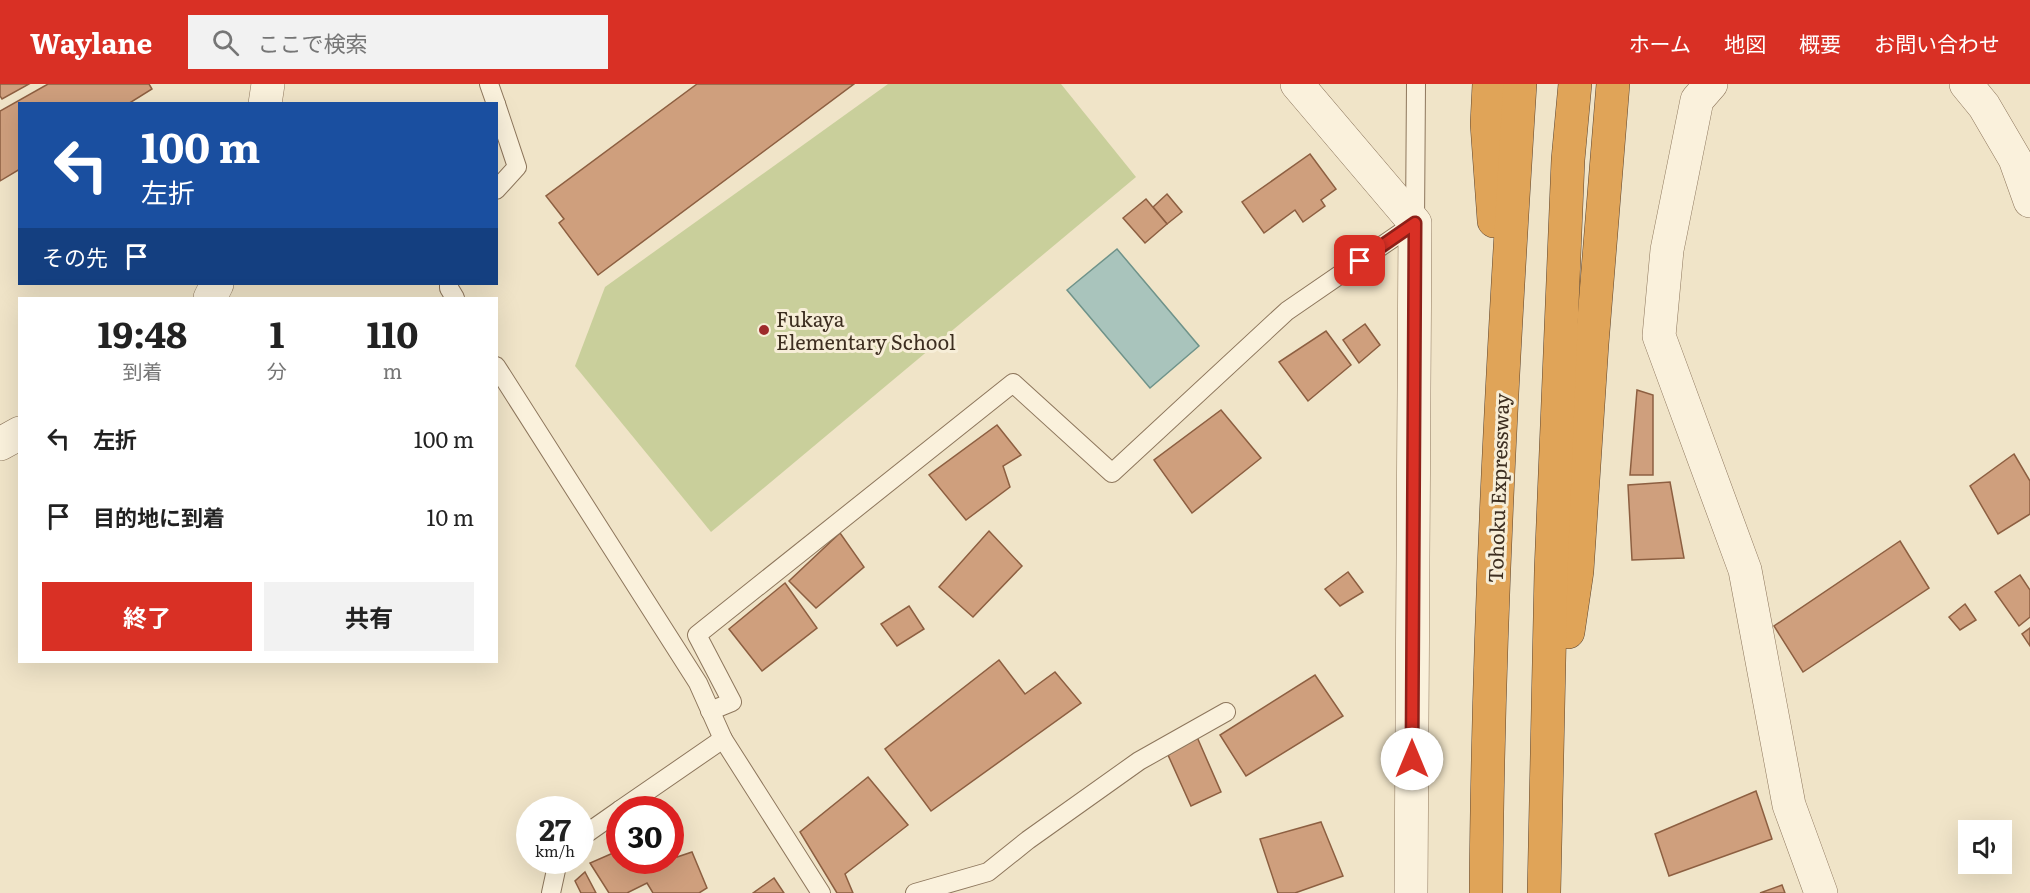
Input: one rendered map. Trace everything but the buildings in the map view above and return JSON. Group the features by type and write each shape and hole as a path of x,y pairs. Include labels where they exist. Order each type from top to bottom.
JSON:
{"highway":[{"path":"1489,84 1487,124 1503,352"},
{"name":"Tohoku Expressway","path":"1486,893 1493,568 1503,352 1520,84"},
{"path":"1544,893 1552,559 1568,160 1575,84"},
{"path":"1547,773 1577,571 1613,84"}],"street":[{"path":"265,102 268,84"},
{"path":"1297,84 1415,223 1411,893"},
{"path":"1711,84 1697,100 1667,250 1659,336 1745,570 1789,805 1821,893"},
{"path":"1966,84 1984,106 2015,159 2030,201"},
{"path":"0,444 18,434"}],"lane":[{"path":"489,84 495,102"},
{"path":"710,711 732,702 698,635 1013,383 1112,473 1287,311 1415,223 1416,84"},
{"path":"498,110 517,167 498,188"},
{"path":"498,369 698,683 723,739 821,893"},
{"path":"915,893 988,872 1028,840 1139,761 1226,712"},
{"path":"640,796 723,739"},
{"path":"551,893 555,874"}],"green space":[{"path":"888,84 1061,84 1136,177 711,532 575,366 605,287"}],"water":[{"path":"1117,249 1199,346 1150,388 1067,290"}],"place":[{"name":"Fukaya Elementary School","path":"764,330"}],"route":[{"path":"1360,261 1415,223 1412,759"}]}
